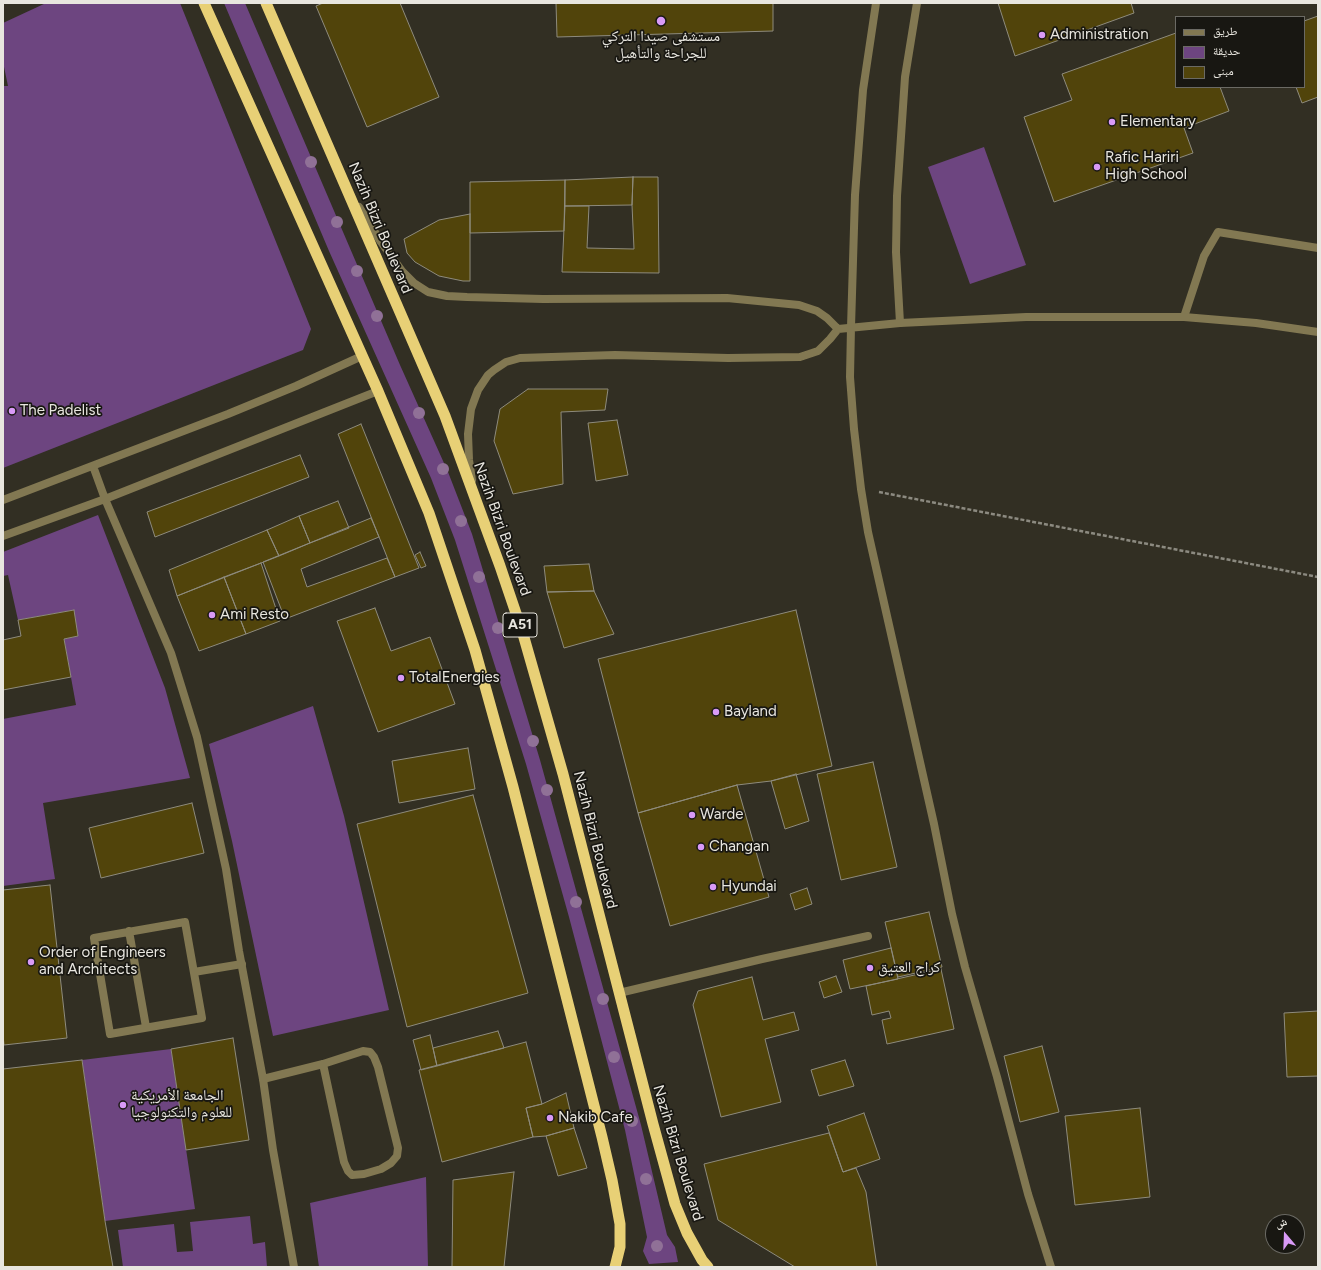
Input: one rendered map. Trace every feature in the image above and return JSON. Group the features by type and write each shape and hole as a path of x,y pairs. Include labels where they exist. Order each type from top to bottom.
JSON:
{"highway":[{"path":"204,3 378,391 429,513 475,650 513,787 612,1180 620,1224 620,1247 614,1267"},
{"name":"Nazih Bizri Boulevard","path":"266,3 445,416 500,566 523,634 563,774 675,1204 687,1233 702,1260 708,1267"}],"street":[{"path":"876,3 863,98 855,195 850,377 861,489 868,532 933,817 954,922 1028,1194 1051,1267"},
{"path":"900,323 896,252 896,196 906,77 917,3"},
{"path":"345,185 391,257 414,283 428,292 447,296 482,298 727,298 799,305 817,311 838,329"},
{"path":"1184,317 1204,256 1218,232 1318,248"},
{"path":"475,497 468,446 471,409 478,390 488,375 506,362 520,358 615,355 728,358 800,357 818,351 838,329 900,323 1026,316 1184,317 1256,323 1318,332"},
{"path":"3,500 228,414 296,386 362,356"},
{"path":"3,536 105,499 378,391"},
{"path":"92,466 171,653 197,738 226,869 294,1267"},
{"path":"185,922 194,972 202,1018 110,1034 94,938 185,922"},
{"path":"129,931 146,1027"},
{"path":"619,993 762,959 868,936"},
{"path":"194,972 242,964"},
{"path":"263,1079 323,1064 363,1051 370,1052 378,1067 398,1148 397,1156 391,1163 381,1169 364,1174 352,1175 348,1171 344,1162 323,1064"}],"path":[{"path":"861,489 1318,577"}],"green space":[{"path":"46,3 180,3 311,329 303,350 3,468 3,86 8,86 3,62 3,23"},
{"path":"224,3 245,3 400,365 448,472 472,534 540,760 641,1125 667,1235 675,1247 678,1262 649,1264 643,1251 647,1237 625,1130 569,917 526,764 455,540 431,478 329,251"},
{"path":"984,147 1026,265 970,284 928,167"},
{"path":"98,515 165,688 190,778 43,803 55,879 3,886 3,719 76,705 64,639 78,636 73,610 18,620 8,575 3,576 3,552"},
{"path":"313,706 344,816 389,1010 273,1036 232,841 209,744"},
{"path":"171,1049 195,1209 105,1221 82,1060"},
{"path":"426,1177 428,1267 319,1267 310,1203"},
{"path":"250,1216 253,1244 265,1242 267,1267 123,1267 118,1230 174,1224 177,1252 193,1251 190,1222"}],"building":[{"path":"323,3 400,3 439,97 367,127 316,6"},
{"path":"556,3 773,3 773,31 557,37"},
{"name":"Administration","path":"998,3 1131,3 1134,13 1015,56"},
{"path":"1318,16 1318,97 1302,103 1296,88 1305,88 1305,21"},
{"name":"Elementary","path":"1175,33 1175,88 1220,88 1229,111 1184,128 1193,153 1054,202 1024,117 1072,100 1062,74"},
{"path":"633,177 632,205 565,206 565,180"},
{"path":"633,177 658,177 659,273 562,272 565,206 589,206 587,248 634,249 632,205"},
{"path":"565,180 564,231 470,233 470,182"},
{"path":"470,214 470,281 439,276 415,262 407,253 404,239 439,220"},
{"path":"528,389 608,389 605,410 561,412 563,484 513,494 494,441 500,409"},
{"path":"617,420 628,475 596,481 588,423"},
{"path":"361,424 419,568 395,577 338,434"},
{"path":"300,455 309,477 155,537 147,512"},
{"path":"338,501 349,528 310,543 299,516"},
{"path":"299,516 310,543 279,556 267,530"},
{"path":"371,518 379,537 301,569 307,587 387,558 395,577 285,619 263,562"},
{"path":"267,530 279,556 177,596 169,570"},
{"path":"420,552 426,566 421,568 415,555"},
{"path":"261,563 280,621 246,634 224,577"},
{"path":"589,564 594,591 547,592 544,566"},
{"name":"Ami Resto","path":"224,577 246,634 199,651 177,596"},
{"path":"594,591 614,634 564,648 547,592"},
{"name":"TotalEnergies","path":"375,608 391,651 430,637 455,704 378,732 337,621"},
{"path":"74,610 78,636 64,639 71,677 3,690 3,640 21,636 18,620"},
{"name":"Bayland","path":"796,610 832,766 771,781 737,785 638,813 598,659"},
{"path":"468,748 475,789 399,803 392,761"},
{"path":"873,762 897,867 841,880 817,774"},
{"path":"796,774 809,821 785,829 771,781"},
{"path":"737,785 769,897 670,926 638,813"},
{"path":"473,795 528,993 407,1027 357,824"},
{"path":"192,803 204,853 101,878 89,828"},
{"name":"Order of Engineers and Architects","path":"50,885 67,1038 4,1045 3,890"},
{"path":"807,888 812,904 795,910 790,894"},
{"path":"929,912 942,967 898,977 885,922"},
{"name":"كراج العتيق","path":"891,948 898,979 850,989 843,960"},
{"path":"941,969 954,1029 887,1044 882,1020 891,1018 889,1011 872,1015 866,986"},
{"path":"836,976 842,992 824,998 819,982"},
{"path":"752,977 763,1020 794,1012 799,1030 765,1039 781,1102 721,1117 693,1005 698,991"},
{"path":"1318,1011 1318,1076 1287,1077 1284,1013"},
{"path":"498,1031 504,1048 437,1066 433,1048"},
{"path":"430,1035 437,1066 421,1070 413,1040"},
{"path":"233,1038 249,1140 186,1150 171,1049"},
{"path":"526,1042 542,1104 526,1108 533,1137 442,1162 419,1070"},
{"path":"1042,1046 1059,1112 1020,1122 1004,1056"},
{"path":"82,1060 113,1267 3,1267 3,1069"},
{"path":"845,1060 854,1086 819,1096 811,1070"},
{"name":"Nakib Cafe","path":"566,1093 574,1128 546,1136 533,1137 526,1108 542,1104"},
{"path":"1140,1108 1150,1197 1075,1205 1065,1116"},
{"path":"864,1113 880,1159 843,1172 827,1126"},
{"path":"574,1128 587,1168 558,1176 546,1136"},
{"path":"829,1133 843,1172 856,1168 866,1192 877,1267 795,1267 718,1220 704,1164"},
{"path":"514,1172 504,1267 452,1267 453,1180"}],"place":[{"name":"مستشفى صيدا التركي للجراحة والتأهيل","path":"661,21"},
{"name":"Administration","path":"1042,35"},
{"name":"Elementary","path":"1112,122"},
{"name":"Rafic Hariri High School","path":"1097,167"},
{"name":"The Padelist","path":"12,411"},
{"name":"Ami Resto","path":"212,615"},
{"name":"TotalEnergies","path":"401,678"},
{"name":"Bayland","path":"716,712"},
{"name":"Warde","path":"692,815"},
{"name":"Changan","path":"701,847"},
{"name":"Hyundai","path":"713,887"},
{"name":"Order of Engineers and Architects","path":"31,962"},
{"name":"كراج العتيق","path":"870,968"},
{"name":"الجامعة الأمريكية للعلوم والتكنولوجيا","path":"123,1105"},
{"name":"Nakib Cafe","path":"550,1118"}]}
